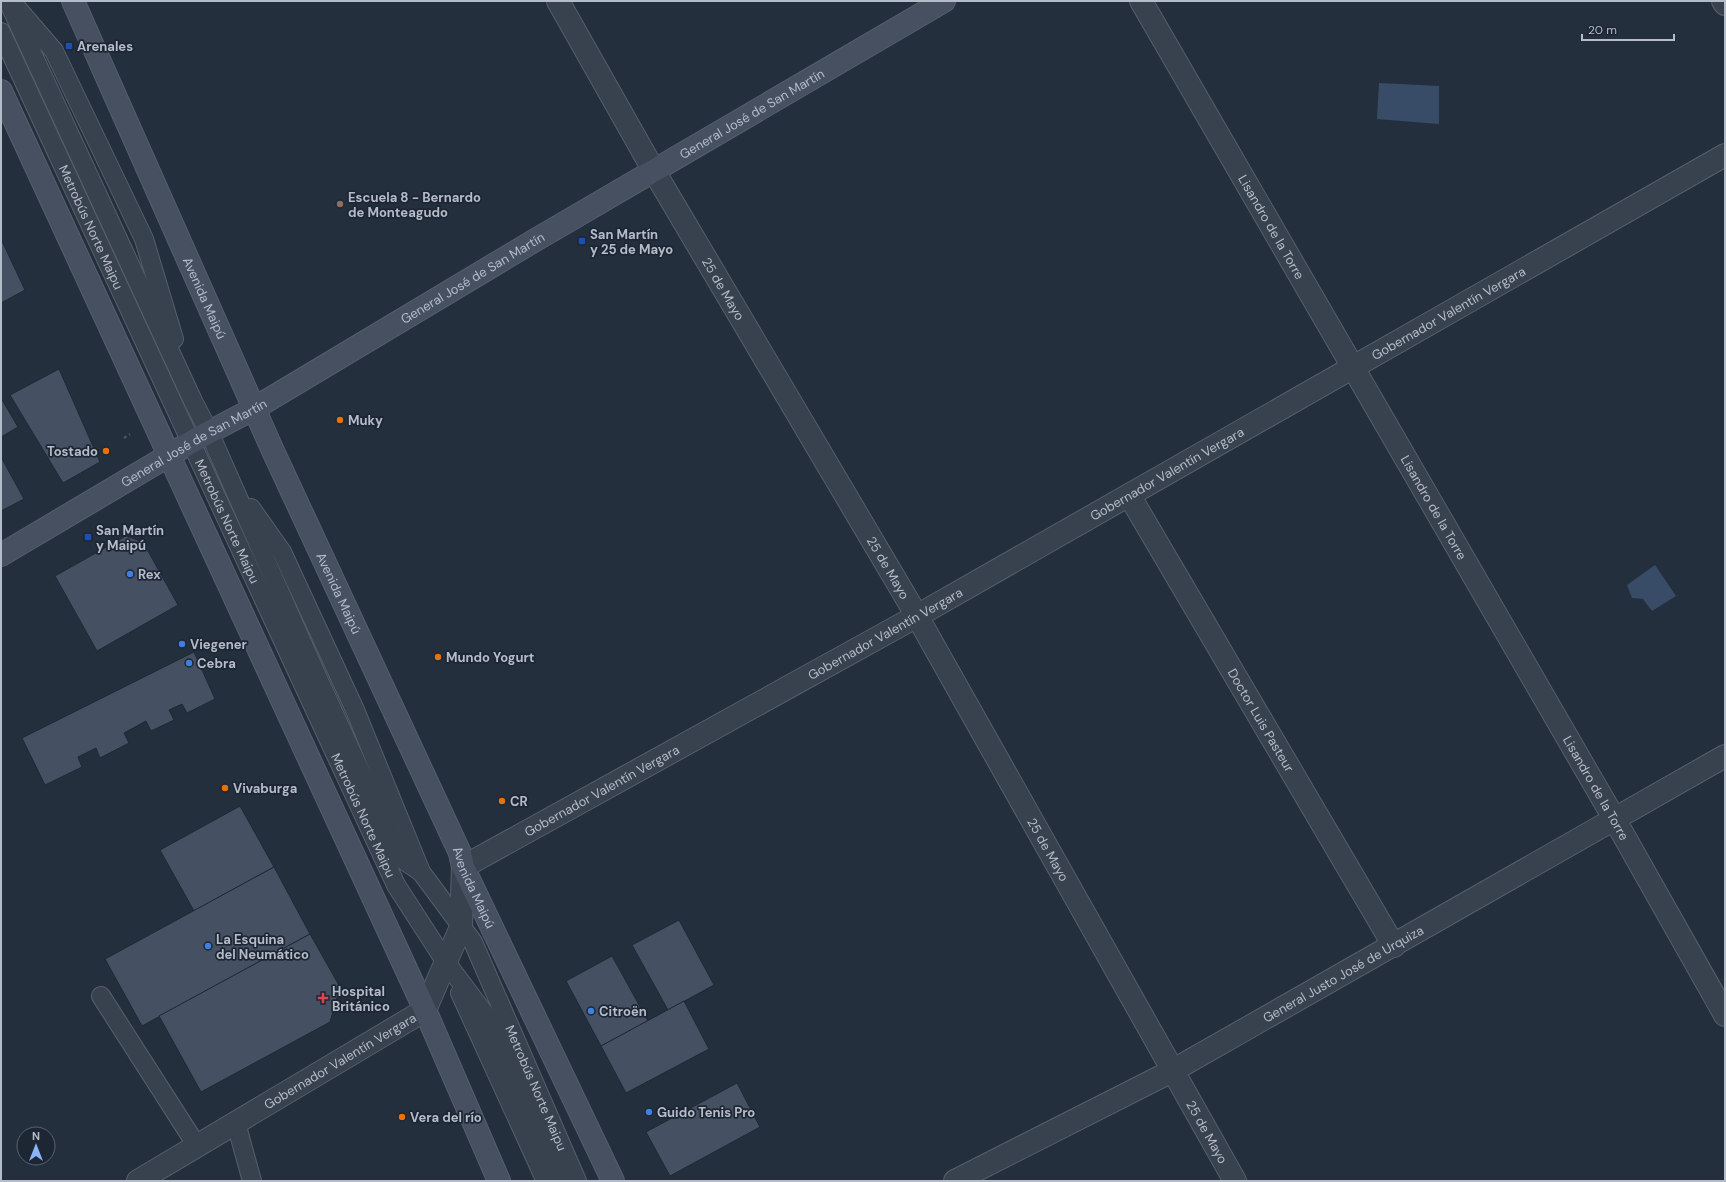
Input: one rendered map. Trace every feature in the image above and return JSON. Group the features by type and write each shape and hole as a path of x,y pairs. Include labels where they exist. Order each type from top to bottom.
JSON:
{"main road":[{"name":"Avenida Maipú","path":"73,1 277,459 460,853 463,867 613,1181"},
{"name":"General José de San Martín","path":"1,555 200,437 255,408 532,242 944,1"},
{"path":"1,92 153,422 170,455 186,495 425,1010 499,1181"}],"street":[{"name":"25 de Mayo","path":"558,1 654,171 917,616 1235,1181"},
{"name":"Lisandro de la Torre","path":"1141,1 1615,820 1725,1015"},
{"name":"Gobernador Valentín Vergara","path":"138,1181 425,1010 461,927 463,867 917,616 1725,155"},
{"name":"Doctor Luis Pasteur","path":"1129,495 1394,946"},
{"name":"General Justo José de Urquiza","path":"955,1181 1172,1071 1394,946 1725,756"}],"lane":[{"name":"Metrobús Norte Maipu","path":"8,1 193,401"},
{"name":"Metrobús Norte Maipu","path":"11,1 54,51 144,239 193,401 209,483 396,885 445,961 555,1180"},
{"name":"Metrobús Norte Maipu","path":"1,32 175,410 200,437 228,474 282,552 355,710 421,872 473,942 577,1181"},
{"name":"Metrobús Norte Maipu","path":"228,474 316,674 400,858 421,872"},
{"name":"Metrobús Norte Maipu","path":"333,663 332,681 336,718"},
{"name":"Metrobús Norte Maipu","path":"316,674 332,681 355,710"},
{"path":"101,996 197,1146"},
{"path":"236,1123 252,1181"}],"water":[{"path":"1379,83 1439,86 1439,124 1377,119"},
{"path":"1655,565 1676,596 1652,611 1643,599 1632,598 1627,585"}],"building":[{"path":"1,239 25,290 1,303"},
{"path":"59,369 100,462 63,483 10,395"},
{"path":"1,398 18,427 1,437"},
{"path":"1,457 24,499 1,511"},
{"path":"126,536 143,542 178,605 97,651 55,576"},
{"path":"194,652 215,699 187,713 182,704 169,710 174,720 151,731 146,721 124,733 129,743 100,758 96,748 78,757 82,767 45,785 22,738"},
{"path":"240,806 274,867 194,911 160,850"},
{"name":"La Esquina del Neumático","path":"274,867 310,934 142,1026 105,959"},
{"path":"679,920 714,985 668,1010 632,945"},
{"path":"310,934 340,987 330,1022 201,1092 159,1016"},
{"path":"612,956 648,1021 601,1046 566,981"},
{"path":"684,1001 709,1049 626,1093 601,1046"},
{"path":"737,1083 760,1127 670,1176 646,1132"}],"place":[{"name":"Arenales","path":"69,46"},
{"name":"Escuela 8 - Bernardo de Monteagudo","path":"340,204"},
{"name":"San Martín y 25 de Mayo","path":"582,241"},
{"name":"Muky","path":"340,420"},
{"name":"Tostado","path":"106,451"},
{"name":"San Martín y Maipú","path":"88,537"},
{"name":"Rex","path":"130,574"},
{"name":"Viegener","path":"182,644"},
{"name":"Mundo Yogurt","path":"438,657"},
{"name":"Cebra","path":"189,663"},
{"name":"Vivaburga","path":"225,788"},
{"name":"CR","path":"502,801"},
{"name":"La Esquina del Neumático","path":"208,946"},
{"name":"Hospital Británico","path":"323,998"},
{"name":"Citroën","path":"591,1011"},
{"name":"Guido Tenis Pro","path":"649,1112"},
{"name":"Vera del río","path":"402,1117"}]}
